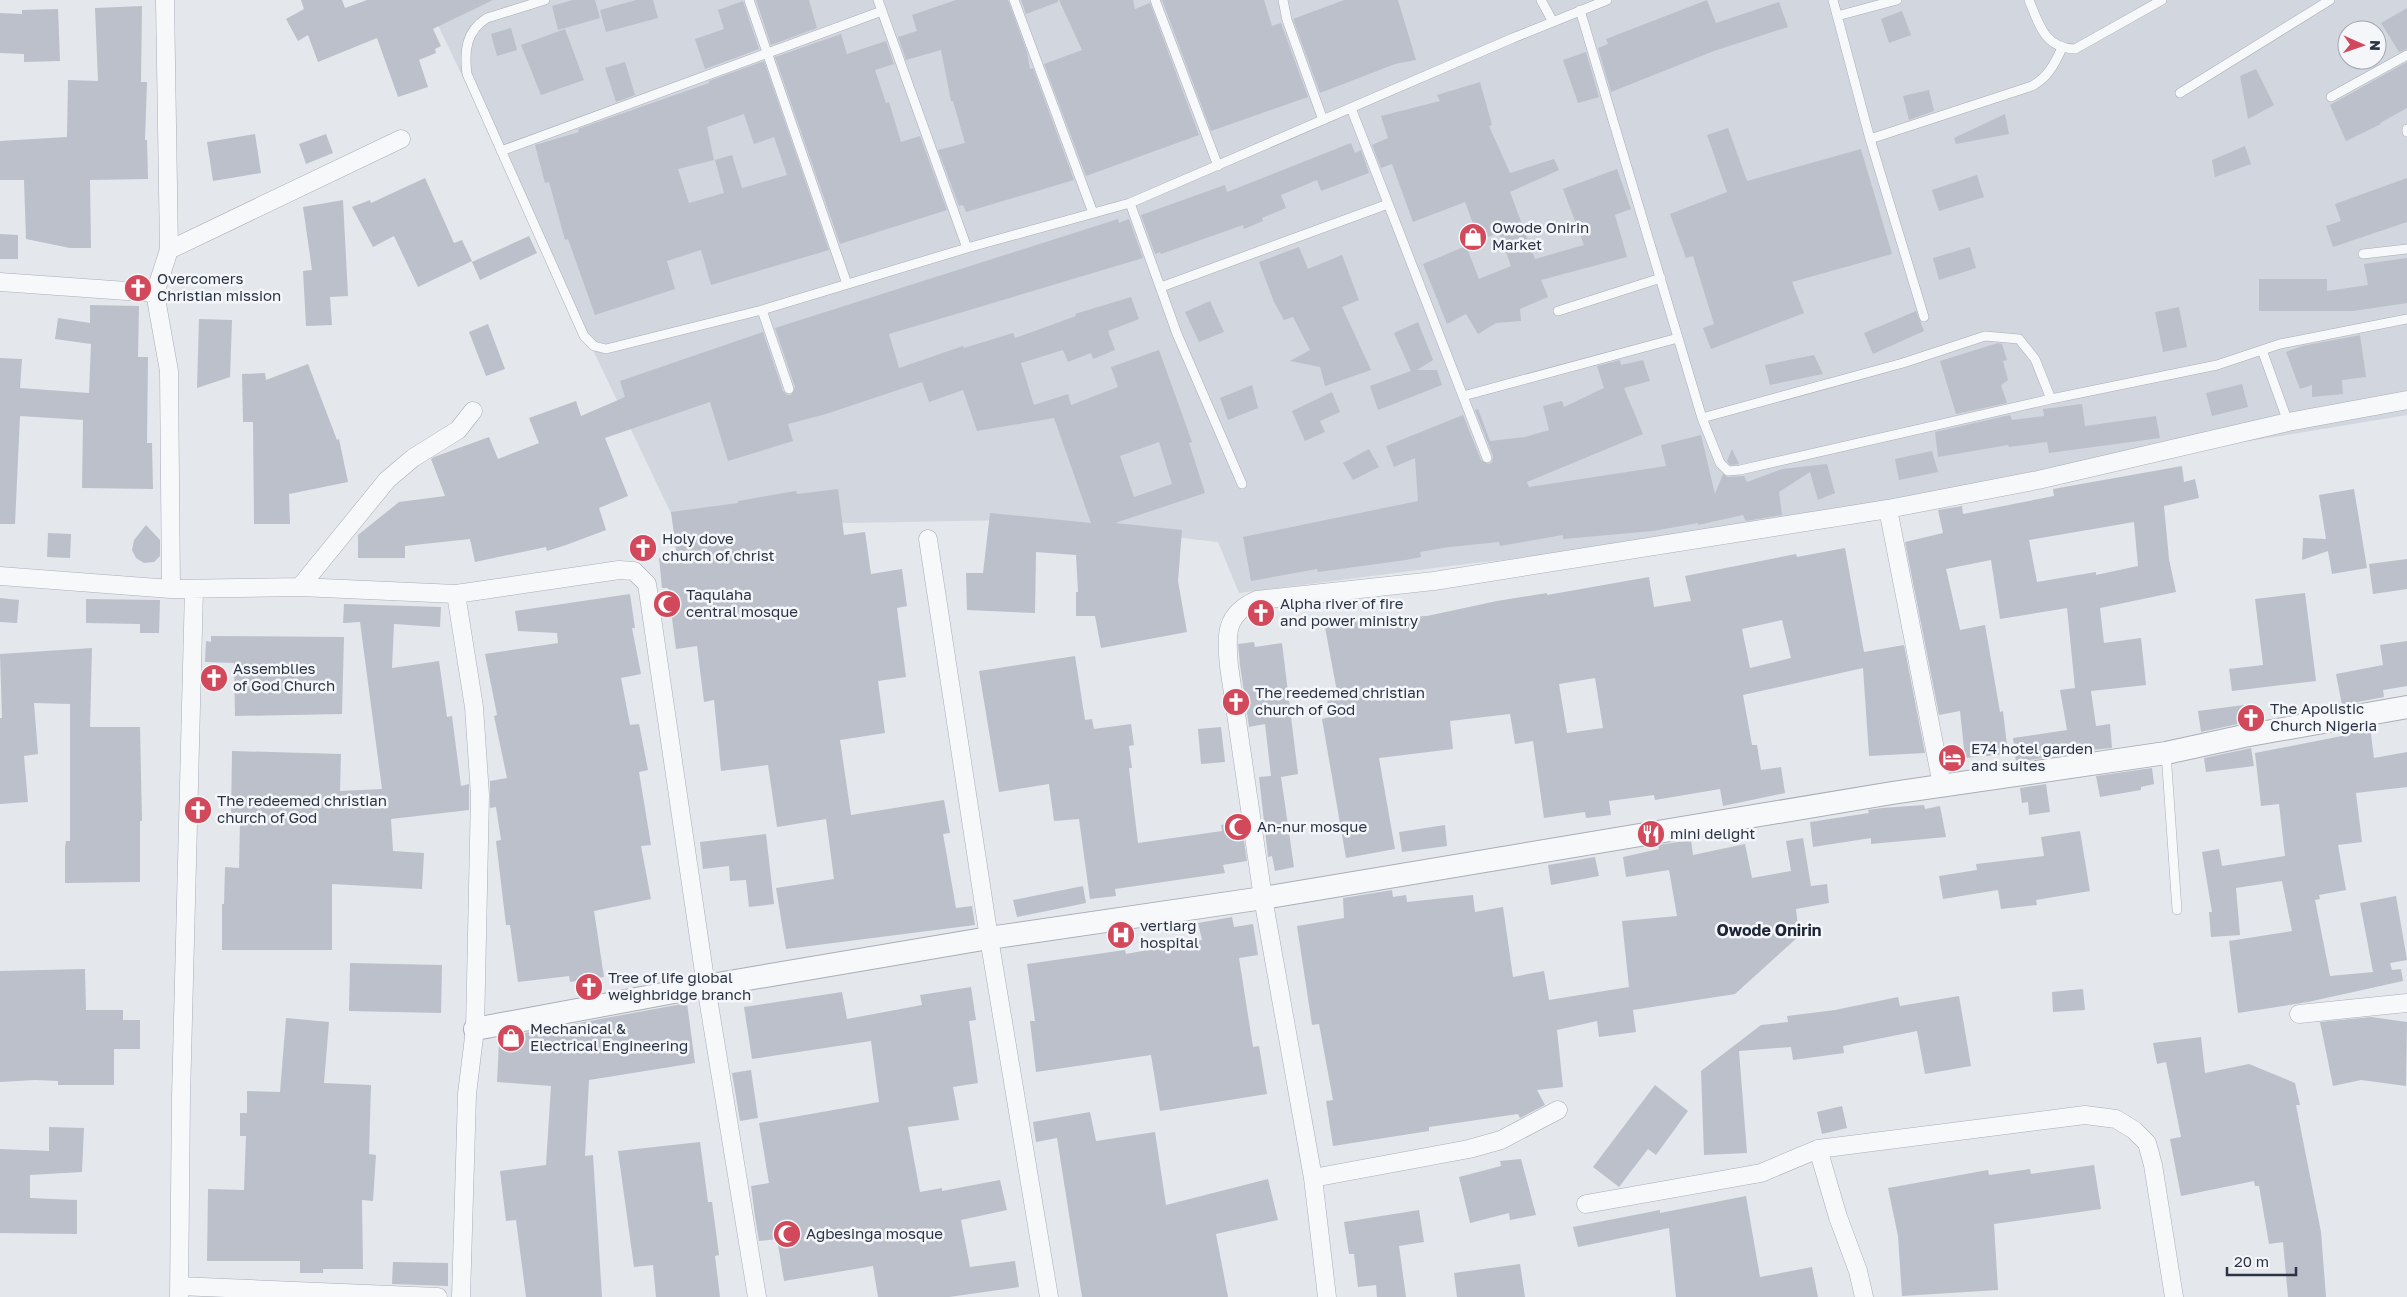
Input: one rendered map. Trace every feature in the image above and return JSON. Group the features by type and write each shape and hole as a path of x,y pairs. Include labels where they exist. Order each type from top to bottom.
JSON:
{"street":[{"path":"165,0 169,250 156,293 170,371 171,589"},
{"path":"169,250 401,139"},
{"path":"0,282 156,293"},
{"path":"1327,1297 1312,1178 1263,898 1228,648 1228,629 1233,616 1241,607 1257,600 1434,581 1888,509 2038,480 2288,422 2407,400"},
{"path":"300,587 387,480 413,458 458,430 472,411"},
{"path":"1888,509 1942,785"},
{"path":"928,539 989,938 1049,1297"},
{"path":"0,576 194,590 300,587 456,594 619,570 634,571 648,584 706,986 757,1297"},
{"path":"194,590 181,1097 179,1292 438,1297"},
{"path":"456,594 474,707 480,795 475,1030 467,1094 461,1297"},
{"path":"475,1030 706,986 989,938 1263,898 1942,785 2166,753 2244,736 2407,707"},
{"path":"2299,1014 2407,1002"},
{"path":"1312,1178 1485,1144 1524,1129 1558,1110"},
{"path":"1586,1204 1761,1173 1818,1149 2085,1115 2116,1119 2134,1130 2147,1143 2153,1165 2174,1297"},
{"path":"1818,1149 1838,1217 1858,1270 1864,1297"}],"lane":[{"path":"545,0 487,18 480,23 470,34 464,53 467,74 576,321 584,336 594,346 606,349 762,310 967,248 1130,203 1580,10 1608,0"},
{"path":"749,0 847,284"},
{"path":"878,0 967,248"},
{"path":"1014,0 1093,213"},
{"path":"1155,0 1218,166"},
{"path":"1283,0 1287,20 1323,120"},
{"path":"1541,0 1553,22"},
{"path":"1833,0 1870,139 1924,317"},
{"path":"1837,16 1897,0"},
{"path":"2029,0 2047,38 2062,48 2075,49 2162,0"},
{"path":"2180,93 2330,0"},
{"path":"1580,10 1702,418 1720,463 1728,471 1740,470 2051,400 2217,365 2280,344 2407,319"},
{"path":"501,151 882,11"},
{"path":"1870,139 2032,86 2042,80 2052,70 2062,48"},
{"path":"2331,97 2407,55"},
{"path":"1351,108 1487,458"},
{"path":"1130,203 1178,334 1242,484"},
{"path":"1161,287 1388,204"},
{"path":"2363,254 2407,249"},
{"path":"1558,311 1661,278"},
{"path":"762,310 789,389"},
{"path":"1702,418 1903,363 1985,336 2019,339 2035,358 2051,400"},
{"path":"1463,396 1678,338"},
{"path":"2262,350 2288,422"},
{"path":"2166,753 2177,910"}],"shaded area":[{"name":"Owode Onirin Market","path":"426,0 2407,0 2407,415 2013,480 1687,540 1466,564 1239,593 1218,542 1022,520 677,526"}],"building":[{"path":"301,0 342,0 345,8 367,0 493,0 433,29 441,46 435,49 436,53 419,60 428,87 398,97 377,38 318,62 308,35 298,41 286,19 304,9"},
{"path":"573,0 595,0 600,18 558,30 552,6"},
{"path":"636,0 653,0 658,18 606,32 600,10"},
{"path":"756,0 809,0 817,28 771,45"},
{"path":"956,0 1008,0 1027,52 1030,69 1033,68 1074,180 966,212 963,205 959,206 938,150 965,143 953,101 951,101 941,50 906,60 898,37 917,31 912,15"},
{"path":"1021,0 1058,0 1058,2 1026,14"},
{"path":"1059,0 1133,0 1135,9 1150,3 1199,135 1086,176 1044,64 1082,50"},
{"path":"1162,0 1264,0 1272,26 1281,23 1308,97 1211,131"},
{"path":"1344,0 1398,0 1416,60 1395,64 1320,93 1293,19"},
{"path":"1707,0 1716,23 1779,2 1788,27 1714,51 1611,92 1598,48 1608,44 1606,39"},
{"path":"743,1 759,49 705,69 695,39 724,29 718,10"},
{"path":"142,6 141,82 147,82 145,140 147,140 148,179 90,180 91,248 70,248 26,239 24,180 0,180 0,141 67,137 68,80 98,81 95,8"},
{"path":"2407,8 2407,49 2399,52 2387,33 2386,20"},
{"path":"58,9 60,61 24,62 24,54 0,53 0,13 22,14 22,10"},
{"path":"1902,11 1911,35 1889,43 1881,19"},
{"path":"511,28 517,50 497,56 491,34"},
{"path":"565,29 584,80 541,95 521,45"},
{"path":"841,34 847,54 886,41 894,64 875,70 886,103 889,102 901,142 920,136 947,210 840,244 775,57"},
{"path":"1586,52 1599,97 1578,103 1563,60"},
{"path":"764,61 829,250 711,285 701,250 667,261 675,289 595,315 568,239 565,240 549,182 545,183 535,145 579,132 578,129 709,83 709,81","holes":["744,114 754,144 774,137 787,175 742,188 732,155 715,160 724,193 689,203 678,169 714,160 707,127"]},
{"path":"625,62 635,95 616,102 605,68"},
{"path":"2407,62 2407,108 2381,124 2346,141 2330,105"},
{"path":"2256,69 2274,105 2248,119 2240,76"},
{"path":"1480,82 1492,125 1489,126 1510,173 1554,159 1559,170 1510,192 1535,259 1584,245 1563,189 1617,169 1631,209 1615,215 1627,257 1541,280 1548,297 1520,309 1521,321 1496,323 1478,334 1466,314 1447,324 1423,264 1466,246 1479,279 1511,266 1499,233 1479,240 1465,202 1413,222 1392,164 1381,168 1372,145 1388,138 1381,116 1440,101 1437,95"},
{"path":"1929,90 1934,111 1909,120 1903,96"},
{"path":"2005,114 2009,134 1956,144 1954,138"},
{"path":"1728,128 1747,181 1861,149 1892,254 1792,282 1804,313 1711,349 1703,328 1714,324 1693,256 1686,258 1670,214 1727,192 1707,135"},
{"path":"255,134 261,173 213,181 207,142"},
{"path":"326,134 333,153 306,164 299,144"},
{"path":"1351,143 1355,153 1361,150 1369,173 1321,191 1317,180 1281,195 1286,208 1262,218 1263,221 1244,229 1243,225 1161,254 1160,252 1155,254 1141,215 1225,185 1227,192"},
{"path":"2245,146 2251,164 2215,177 2212,160"},
{"path":"1977,175 1984,197 1939,211 1932,190"},
{"path":"425,178 454,243 462,240 472,261 418,287 394,236 373,247 352,207 370,200 371,203"},
{"path":"2407,178 2407,222 2333,247 2326,226 2341,221 2335,204"},
{"path":"343,200 348,296 330,297 332,325 306,326 303,271 312,270 303,207"},
{"path":"1118,219 1119,223 1129,219 1143,258 889,334 899,368 963,346 964,348 1013,333 1015,338 1076,316 1075,314 1131,297 1139,319 1108,331 1115,350 1093,359 1091,353 1068,362 1063,350 1021,363 1034,405 1068,394 1071,405 1118,387 1111,367 1159,350 1192,442 1189,443 1205,493 1115,523 1182,530 1178,581 1187,632 1101,648 1095,616 1076,616 1076,592 1078,592 1076,555 1036,552 1035,613 967,610 966,573 983,573 990,513 1091,523 1054,418 977,431 963,390 929,402 922,382 826,414 788,424 793,441 728,461 710,402 605,438 628,496 599,508 606,530 547,551 546,547 475,562 470,539 405,546 405,558 358,558 358,535 399,502 445,496 431,459 489,437 498,459 539,443 529,418 576,401 581,416 625,397 620,381 763,332 783,391 787,395 791,395 795,387 775,328","holes":["1159,442 1172,484 1134,497 1120,456"]},
{"path":"0,234 18,235 18,259 0,259"},
{"path":"529,236 537,253 480,280 472,262"},
{"path":"1299,247 1308,269 1342,255 1359,300 1342,307 1371,370 1325,386 1320,367 1290,361 1310,350 1293,317 1284,320 1274,302 1259,262"},
{"path":"1970,247 1976,268 1939,280 1933,258"},
{"path":"2407,258 2407,303 2353,311 2259,311 2259,279 2327,279 2327,291 2368,285 2364,264"},
{"path":"1210,301 1224,332 1199,342 1185,312"},
{"path":"90,305 139,306 138,357 148,357 147,443 152,443 153,489 82,488 83,420 20,416 15,524 0,524 0,358 22,359 20,388 89,393 91,344 55,339 58,318 90,323"},
{"path":"2179,307 2187,347 2163,352 2155,312"},
{"path":"1916,311 1924,331 1873,354 1864,333"},
{"path":"199,319 232,320 230,377 197,388"},
{"path":"1418,322 1433,360 1417,370 1437,370 1442,385 1378,410 1370,386 1411,371 1394,333"},
{"path":"488,324 505,369 486,376 469,332"},
{"path":"2360,335 2366,377 2342,380 2343,394 2312,397 2312,385 2300,389 2286,352 2302,346"},
{"path":"1998,343 2002,344 2007,360 2003,361 2008,380 2001,385 2007,403 1956,414 1940,361"},
{"path":"1814,355 1823,374 1770,385 1765,365"},
{"path":"1620,360 1621,365 1643,360 1650,381 1624,388 1643,434 1527,482 1529,487 1666,466 1661,445 1701,435 1715,494 1723,474 1728,477 1744,476 1747,482 1782,469 1827,464 1835,493 1818,500 1810,472 1779,492 1782,515 1746,521 1743,515 1698,525 1698,523 1653,531 1563,539 1563,535 1500,546 1499,542 1449,547 1420,552 1421,557 1406,560 1318,572 1317,569 1251,581 1243,537 1418,501 1415,458 1394,467 1386,446 1463,415 1481,460 1489,464 1492,462 1493,456 1475,410 1478,409 1490,441 1525,437 1549,430 1543,406 1562,401 1564,407 1604,388 1597,366"},
{"path":"308,364 337,440 339,439 348,482 289,494 290,524 254,524 253,422 243,422 242,374 265,373 266,380"},
{"path":"2242,384 2248,407 2212,416 2206,393"},
{"path":"1252,385 1258,408 1228,420 1220,398"},
{"path":"1332,392 1340,412 1320,421 1325,432 1305,441 1292,411"},
{"path":"2082,404 2085,426 2156,416 2160,438 2049,453 2047,442 2009,447 2008,445 1938,457 1935,432 2010,415 2012,420 2044,416 2043,409"},
{"path":"1369,449 1379,467 1353,480 1343,463"},
{"path":"1732,449 1739,464 1730,465 1727,461"},
{"path":"1932,451 1938,472 1899,480 1895,459"},
{"path":"2182,466 2184,482 2195,479 2199,498 2164,506 2169,559 2176,592 2100,608 2104,643 2141,638 2146,685 2091,691 2096,726 2110,724 2112,748 2092,750 2092,746 2042,753 2043,758 2016,762 2013,738 2067,730 2060,690 2075,688 2067,608 2000,619 1991,560 1946,569 1960,630 1985,625 2000,712 2003,711 2008,754 1965,758 1960,711 1939,715 1905,542 1943,533 1938,510 1962,506 1963,514 2054,496 2053,489","holes":["2134,522 2138,566 2096,575 2096,572 2037,582 2029,540"]},
{"path":"838,489 844,535 865,532 871,574 902,569 907,606 897,608 906,677 878,681 885,733 840,740 851,815 944,800 950,833 943,834 956,908 972,906 975,925 786,949 776,888 834,879 826,819 777,827 768,765 721,771 714,700 704,702 697,646 676,649 668,588 662,588 659,558 677,556 671,512 738,503 738,501 796,491 797,494"},
{"path":"2354,489 2367,568 2332,574 2328,551 2302,560 2303,538 2326,539 2319,495"},
{"path":"146,525 160,540 160,556 154,562 144,563 136,558 132,550 134,540"},
{"path":"48,533 71,534 70,558 47,557"},
{"path":"1845,548 1864,652 1904,645 1925,753 1869,756 1863,668 1743,695 1752,745 1757,745 1761,770 1781,767 1785,793 1723,806 1720,789 1655,800 1654,795 1609,801 1611,815 1586,818 1585,812 1544,818 1533,741 1515,744 1510,714 1450,721 1453,749 1379,758 1395,849 1346,858 1322,719 1330,717 1327,699 1338,697 1324,622 1357,616 1359,628 1406,621 1406,617 1427,616 1497,601 1547,593 1547,595 1649,577 1654,607 1691,601 1685,576 1796,554 1797,557","holes":["1782,620 1791,658 1750,668 1742,629","1595,678 1603,728 1567,733 1559,684"]},
{"path":"2407,559 2407,589 2373,594 2369,564"},
{"path":"2305,593 2316,681 2232,691 2229,669 2263,665 2255,599"},
{"path":"630,594 635,628 632,628 641,674 621,678 630,725 639,724 648,770 639,772 651,845 641,846 651,899 594,911 604,977 570,982 569,976 518,982 510,925 506,925 496,841 501,840 496,807 490,808 490,781 507,778 494,716 497,715 485,654 558,643 557,633 518,631 515,611"},
{"path":"0,598 19,600 17,623 0,622"},
{"path":"86,599 160,600 159,633 140,633 140,624 86,623"},
{"path":"344,604 441,607 440,627 394,624 392,668 439,661 447,717 452,716 461,786 469,784 469,810 391,819 393,851 424,853 422,889 332,884 332,950 222,950 222,904 224,904 225,867 239,868 240,821 231,821 232,751 341,754 340,791 382,789 360,622 343,623"},
{"path":"211,636 344,637 342,714 235,716 234,663 205,662 206,641 211,642"},
{"path":"2407,641 2407,686 2383,690 2384,697 2342,705 2336,674 2383,665 2380,645"},
{"path":"1254,642 1255,647 1282,643 1298,774 1281,777 1294,867 1275,871 1272,856 1268,857 1259,777 1271,776 1265,724 1249,727 1238,644"},
{"path":"92,648 90,727 140,727 142,821 140,821 140,882 65,883 65,847 66,841 70,841 70,704 34,703 38,754 24,756 28,802 0,804 0,718 2,718 0,654"},
{"path":"1075,656 1085,720 1092,719 1094,729 1131,724 1134,745 1129,746 1132,768 1129,768 1138,843 1222,831 1221,825 1241,821 1247,861 1223,865 1225,873 1115,889 1116,896 1090,899 1079,819 1054,821 1049,784 999,792 979,671"},
{"path":"2244,705 2247,722 2201,732 2198,711"},
{"path":"1221,727 1225,762 1201,764 1198,729"},
{"path":"2370,727 2374,758 2407,752 2407,787 2356,793 2362,842 2338,845 2346,890 2319,895 2320,899 2315,900 2330,976 2373,972 2360,903 2396,896 2407,960 2390,963 2392,970 2401,969 2403,981 2308,1002 2238,1013 2229,941 2292,931 2282,881 2236,888 2240,935 2211,937 2209,912 2212,912 2202,852 2219,849 2222,866 2285,856 2279,804 2261,806 2255,753 2347,735 2347,731"},
{"path":"2251,748 2254,766 2206,772 2204,758"},
{"path":"2152,768 2154,784 2141,787 2141,790 2100,797 2096,776"},
{"path":"2046,784 2050,812 2029,815 2028,802 2022,803 2020,788"},
{"path":"1924,805 1925,809 1940,806 1946,837 1871,844 1871,838 1813,847 1810,822 1869,813 1868,810"},
{"path":"1445,825 1447,846 1402,852 1399,832"},
{"path":"2080,831 2090,891 2036,900 2037,905 2001,909 1998,890 1943,899 1939,876 1977,870 1976,864 2044,856 2041,837"},
{"path":"766,834 774,904 749,907 746,880 730,881 729,866 703,869 700,842"},
{"path":"1803,838 1811,886 1827,884 1829,903 1796,909 1799,936 1735,994 1633,1010 1636,1032 1599,1037 1597,1021 1557,1030 1563,1087 1537,1090 1545,1105 1520,1118 1518,1114 1429,1127 1429,1131 1333,1146 1326,1101 1333,1100 1319,1024 1312,1025 1297,926 1344,918 1343,898 1392,890 1393,897 1406,895 1407,902 1473,895 1475,912 1503,907 1513,977 1544,971 1549,1000 1629,987 1622,921 1677,916 1669,870 1626,877 1623,857 1659,849 1658,845 1691,840 1693,855 1745,844 1752,878 1791,871 1786,841"},
{"path":"1595,857 1599,876 1551,885 1548,865"},
{"path":"1083,886 1086,903 1017,917 1013,900"},
{"path":"1232,917 1234,927 1253,924 1258,955 1239,958 1253,1047 1259,1046 1267,1094 1160,1111 1151,1055 1036,1072 1030,1021 1035,1021 1027,964 1125,950 1126,954 1202,940 1198,923"},
{"path":"350,963 442,965 441,1013 349,1011"},
{"path":"85,969 86,1010 123,1010 123,1020 140,1020 140,1049 114,1049 114,1085 58,1085 58,1081 35,1080 0,1082 0,971"},
{"path":"971,987 976,1020 969,1021 978,1083 953,1087 959,1120 908,1127 920,1192 942,1188 942,1191 1000,1180 1007,1210 961,1220 970,1267 1015,1261 1019,1287 949,1297 878,1297 873,1266 784,1281 777,1239 759,1241 755,1217 751,1186 769,1183 759,1123 879,1102 871,1041 752,1059 744,1007 842,992 847,1019 922,1005 920,995"},
{"path":"2083,989 2085,1010 2053,1012 2052,992"},
{"path":"1959,996 1971,1066 1925,1074 1917,1031 1843,1046 1844,1053 1793,1060 1791,1047 1739,1051 1747,1153 1704,1155 1701,1071 1761,1025 1788,1022 1787,1016 1835,1010 1898,997 1900,1006"},
{"path":"687,1003 695,1063 589,1080 585,1156 593,1155 602,1297 526,1297 516,1220 506,1221 500,1171 546,1165 551,1086 497,1082 499,1042 520,1044 519,1034"},
{"path":"2371,1017 2407,1022 2406,1086 2361,1080 2333,1086 2320,1022"},
{"path":"286,1018 329,1022 324,1083 371,1085 369,1154 376,1155 373,1201 362,1200 363,1269 323,1269 323,1273 300,1273 300,1261 207,1261 208,1189 244,1190 246,1136 240,1136 240,1113 247,1113 247,1091 280,1092"},
{"path":"2201,1037 2205,1073 2249,1064 2295,1083 2300,1105 2296,1105 2321,1232 2326,1297 2288,1297 2283,1242 2269,1244 2259,1186 2255,1186 2254,1181 2181,1196 2170,1139 2181,1137 2166,1062 2157,1064 2153,1043"},
{"path":"751,1070 758,1118 740,1121 732,1073"},
{"path":"1655,1085 1688,1111 1656,1155 1648,1149 1619,1187 1593,1167"},
{"path":"1842,1106 1847,1128 1822,1134 1817,1112"},
{"path":"1090,1112 1096,1141 1155,1132 1166,1205 1268,1179 1278,1220 1216,1234 1228,1297 1082,1297 1057,1138 1036,1142 1033,1122"},
{"path":"49,1127 84,1128 82,1172 30,1175 30,1198 77,1200 77,1234 0,1233 0,1149 49,1151"},
{"path":"700,1142 708,1202 712,1202 719,1255 715,1256 720,1297 656,1297 653,1265 634,1267 618,1151"},
{"path":"1521,1159 1536,1215 1510,1220 1509,1213 1470,1223 1459,1177 1501,1166 1500,1161"},
{"path":"2094,1165 2101,1209 1994,1224 1998,1290 1902,1296 1898,1236 1888,1188 1988,1170 1989,1175 2030,1169 2031,1174"},
{"path":"1746,1196 1760,1277 1812,1267 1818,1297 1676,1297 1669,1228 1578,1247 1573,1227 1660,1210 1660,1213"},
{"path":"1419,1210 1424,1242 1399,1246 1406,1297 1377,1297 1376,1285 1358,1287 1354,1254 1349,1254 1344,1222"},
{"path":"393,1262 448,1263 448,1286 392,1284"},
{"path":"1520,1264 1525,1297 1457,1297 1454,1273"}],"place":[{"name":"Owode Onirin Market","path":"1473,237"},
{"name":"Overcomers Christian mission","path":"138,288"},
{"name":"Holy dove church of christ","path":"643,548"},
{"name":"Taqulaha central mosque","path":"667,604"},
{"name":"Alpha river of fire and power ministry","path":"1261,613"},
{"name":"Assemblies of God Church","path":"214,678"},
{"name":"The reedemed christian church of God","path":"1236,702"},
{"name":"The Apolistic Church Nigeria","path":"2251,718"},
{"name":"E74 hotel garden and suites","path":"1952,758"},
{"name":"The redeemed christian church of God","path":"198,810"},
{"name":"An-nur mosque","path":"1238,827"},
{"name":"mini delight","path":"1651,834"},
{"name":"vertiarg hospital","path":"1121,935"},
{"name":"Tree of life global weighbridge branch","path":"589,987"},
{"name":"Mechanical & Electrical Engineering","path":"511,1038"},
{"name":"Agbesinga mosque","path":"787,1234"}],"district":[{"name":"Owode Onirin","path":"1769,930"}]}
